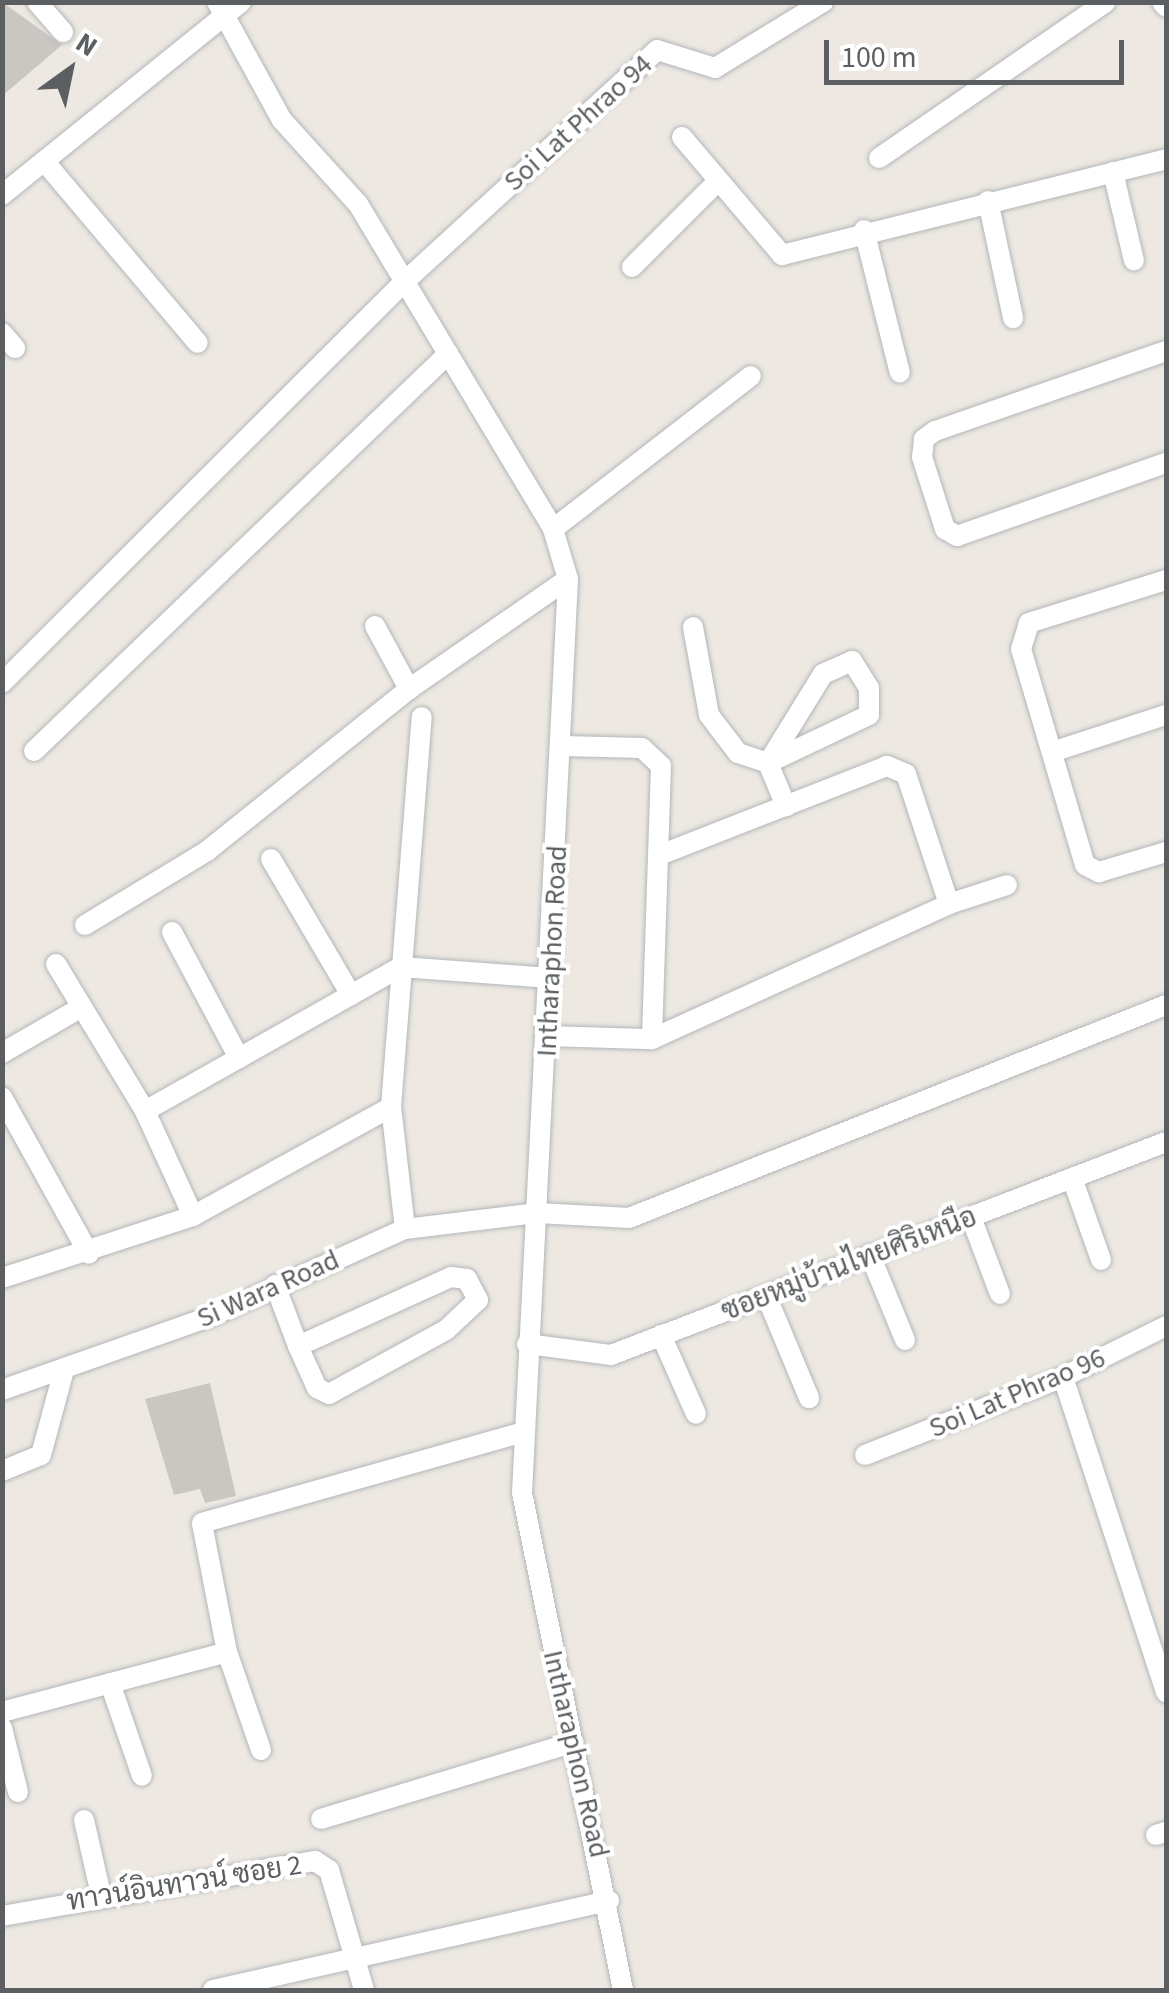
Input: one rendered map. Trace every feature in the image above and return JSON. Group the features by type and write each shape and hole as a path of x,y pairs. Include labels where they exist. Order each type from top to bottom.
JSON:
{"street":[{"path":"37,2 63,32"},
{"path":"2,195 220,10 241,2"},
{"name":"Soi Lat Phrao 94","path":"404,282 657,50 670,49 715,68 823,2"},
{"path":"879,158 1106,2"},
{"name":"Intharaphon Road","path":"220,10 282,120 358,204 553,529 568,579 548,1036 527,1344 525,1533 609,1901 624,1990"},
{"path":"682,136 782,255 864,230 1166,160"},
{"path":"44,162 198,343"},
{"path":"1113,172 1134,261"},
{"path":"632,267 718,181"},
{"path":"988,201 1013,318"},
{"path":"864,230 900,373"},
{"path":"2,684 404,282"},
{"path":"1166,351 935,432 924,439 922,456 945,529 957,536 1166,463"},
{"path":"34,751 448,354"},
{"path":"553,529 752,376"},
{"path":"85,925 207,851 408,689 568,579"},
{"path":"1166,580 1029,624 1022,633 1021,649 1085,866 1100,872 1166,852"},
{"path":"375,626 408,689"},
{"path":"693,627 710,715 738,752 768,762 870,715 869,688 852,660 824,674 768,762"},
{"path":"1054,751 1166,715"},
{"path":"405,1229 391,1107 422,717"},
{"path":"563,746 642,748 662,766 662,854 652,1039"},
{"path":"768,762 786,806"},
{"path":"662,854 887,766 906,774 949,904"},
{"path":"271,859 351,995"},
{"path":"548,1036 652,1039 949,904 1007,885"},
{"path":"172,932 240,1058"},
{"path":"56,964 145,1111 193,1216"},
{"path":"145,1111 401,968 551,978"},
{"name":"Si Wara Road","path":"2,1390 212,1316 405,1229 538,1213 629,1218 1166,1005"},
{"path":"2,1053 82,1007"},
{"path":"2,1097 89,1254"},
{"path":"2,1278 89,1254 193,1216 391,1107"},
{"name":"ซอยหมู่บ้านไทยศิริเหนือ","path":"527,1344 611,1355 972,1220 1166,1142"},
{"path":"1072,1178 1101,1260"},
{"path":"972,1220 1000,1294"},
{"path":"870,1255 905,1340"},
{"path":"274,1285 298,1346 318,1388 329,1394 446,1330 478,1300 468,1279 451,1277 298,1346"},
{"path":"766,1295 809,1398"},
{"name":"Soi Lat Phrao 96","path":"865,1455 1063,1376 1166,1326"},
{"path":"661,1335 696,1414"},
{"path":"2,1471 41,1455 64,1370"},
{"path":"1063,1376 1166,1693"},
{"path":"261,1750 227,1652 200,1529 206,1520 524,1432"},
{"path":"2,1712 227,1652"},
{"path":"110,1683 142,1776"},
{"path":"2,1728 18,1792"},
{"path":"322,1819 574,1742"},
{"path":"84,1820 101,1895"},
{"name":"ทาวน์อินทาวน์ ซอย 2","path":"2,1916 101,1895 315,1861 329,1870 364,1990"},
{"path":"213,1990 609,1901"}],"building":[{"path":"2,2 62,45 2,96"},
{"path":"210,1383 236,1496 205,1503 200,1489 174,1495 145,1399"}]}
